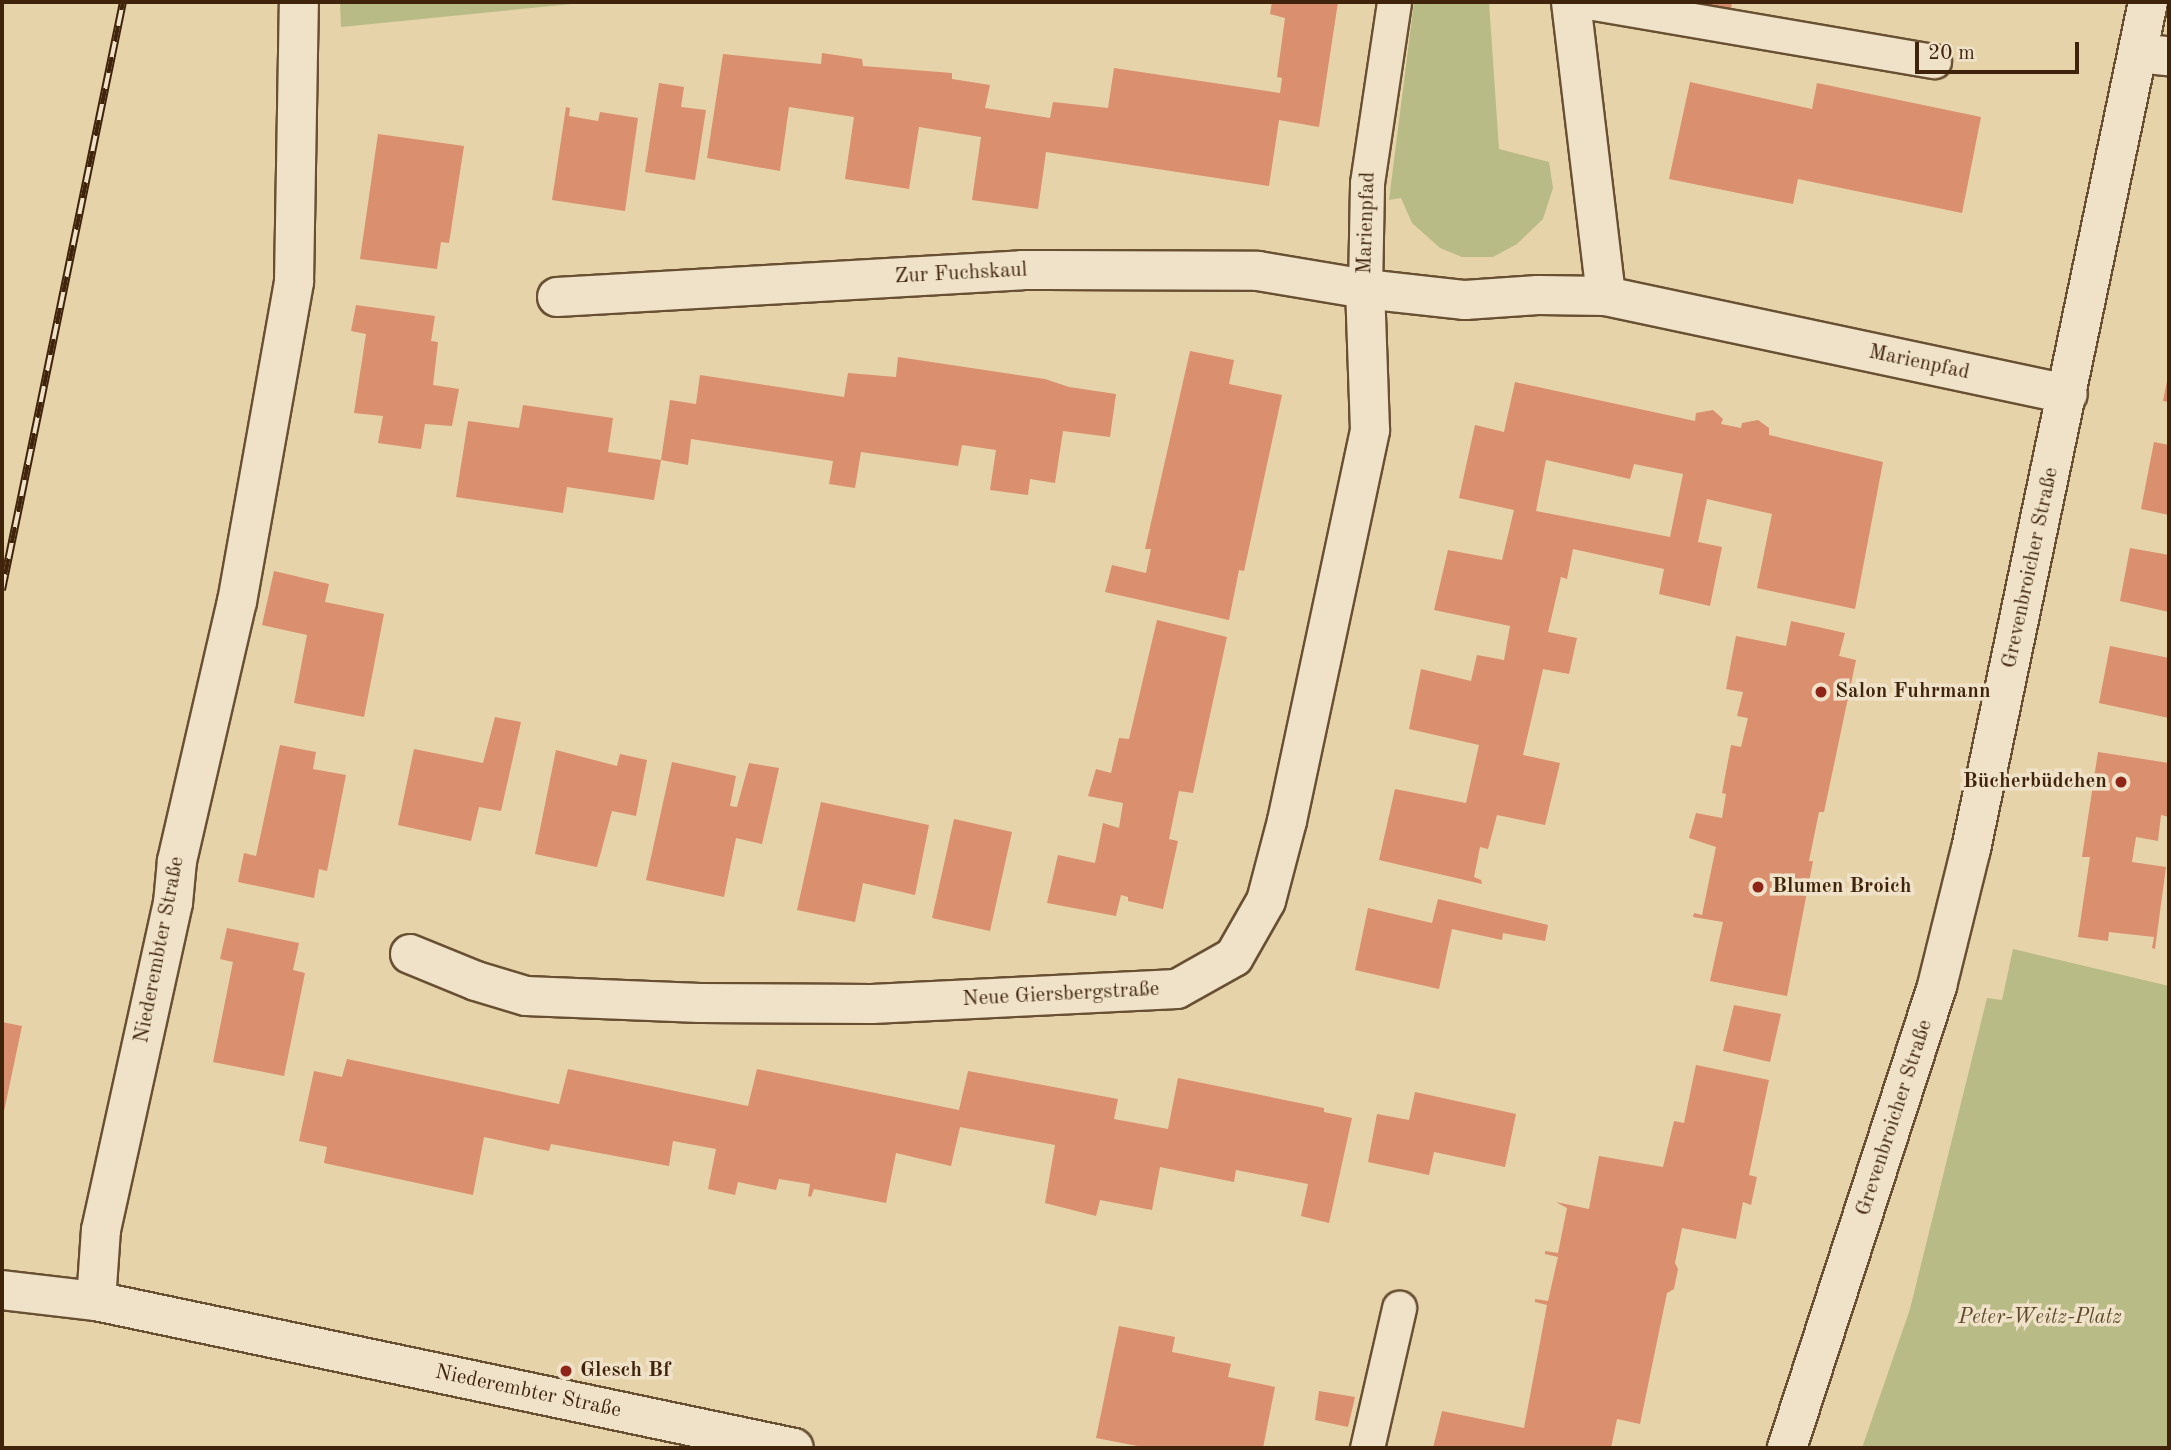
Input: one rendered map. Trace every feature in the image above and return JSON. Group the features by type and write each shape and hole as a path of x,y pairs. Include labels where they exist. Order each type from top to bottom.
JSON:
{"street":[{"name":"Niederembter Straße","path":"96,1301 101,1230 173,902 177,861 237,602 294,282 299,2"},
{"path":"1571,2 1606,296"},
{"name":"Grevenbroicher Straße","path":"1787,1448 1937,986 1974,836 2068,394 2154,54 2148,2"},
{"name":"Zur Fuchskaul","path":"557,298 1022,270 1258,271 1364,289"},
{"name":"Marienpfad","path":"1364,289 1465,300 1538,295 1606,296 2068,394"},
{"name":"Neue Giersbergstraße","path":"410,954 476,981 526,996 700,1003 872,1004 1177,989 1234,957 1266,901 1287,821 1370,430 1364,289"},
{"name":"Niederembter Straße","path":"3,1294 96,1301 794,1448"}],"lane":[{"name":"Marienpfad","path":"1364,289 1367,183 1394,2"},
{"path":"1588,2 1934,61"},
{"path":"1367,1448 1398,1308"}],"green space":[{"path":"340,2 592,2 341,27"},
{"path":"1414,2 1489,2 1499,149 1549,162 1553,188 1543,219 1517,244 1493,257 1462,257 1440,248 1412,223 1401,198 1389,200"},
{"name":"Peter-Weitz-Platz","path":"2013,949 2169,986 2169,1448 1862,1448 1910,1309 1987,998 2002,1000"}],"building":[{"path":"1272,2 1338,2 1319,127 1279,120 1269,186 1046,152 1038,209 972,200 981,137 919,127 909,189 845,179 854,117 789,107 780,171 707,158 723,54 821,64 822,53 862,59 863,66 952,73 952,79 990,85 985,108 1050,118 1053,102 1108,108 1114,68 1280,93 1282,78 1277,77 1285,18 1270,14"},
{"path":"1662,2 1732,2 1730,18"},
{"path":"1690,82 1812,109 1817,83 1981,117 1962,213 1798,179 1793,204 1669,179"},
{"path":"659,83 684,87 681,107 706,110 695,180 645,172"},
{"path":"566,107 570,108 569,116 598,121 600,112 638,118 625,211 552,200"},
{"path":"378,134 464,146 449,243 441,242 437,269 360,259"},
{"path":"356,305 435,316 431,341 438,342 433,385 459,389 452,426 425,424 421,449 378,443 383,416 354,413 366,334 351,331"},
{"path":"1190,351 1234,360 1229,384 1282,395 1244,571 1239,570 1229,620 1105,592 1112,565 1146,573 1151,549 1145,549"},
{"path":"898,357 1045,379 1069,387 1116,394 1110,437 1063,431 1055,483 1030,479 1028,495 990,490 996,450 962,445 958,466 861,452 855,488 829,484 833,461 691,439 688,465 661,460 670,400 696,404 700,375 844,397 848,373 896,377"},
{"path":"2169,376 2169,402 2163,401"},
{"path":"1515,382 1695,421 1696,413 1713,410 1723,419 1721,424 1741,428 1742,423 1758,420 1769,428 1769,435 1883,462 1855,609 1757,588 1772,514 1707,499 1698,542 1722,547 1710,606 1659,594 1664,569 1573,549 1567,579 1561,577 1548,632 1577,638 1569,674 1543,669 1523,755 1560,763 1545,825 1497,815 1488,849 1480,847 1474,877 1481,880 1482,884 1379,860 1395,789 1466,803 1479,745 1409,729 1421,669 1471,681 1477,655 1504,660 1510,626 1434,610 1448,550 1502,560 1514,510 1459,498 1475,425 1504,432","holes":["1546,460 1630,479 1634,464 1683,474 1670,537 1536,511"]},
{"path":"523,405 613,418 608,452 661,460 654,500 567,487 563,513 456,497 468,421 519,428"},
{"path":"2154,442 2169,445 2169,515 2141,509"},
{"path":"2130,548 2169,555 2169,612 2120,601"},
{"path":"274,571 329,584 325,602 384,614 364,717 294,703 307,635 262,625"},
{"path":"1157,620 1227,637 1193,793 1179,791 1169,839 1178,841 1163,909 1128,901 1128,897 1121,895 1116,916 1047,903 1058,855 1095,863 1103,823 1119,828 1123,803 1088,796 1096,769 1111,773 1119,738 1129,739"},
{"path":"1791,621 1845,633 1839,656 1856,660 1824,812 1819,812 1809,861 1813,861 1787,996 1710,981 1723,922 1693,917 1694,913 1702,915 1716,847 1689,838 1696,813 1722,818 1726,794 1722,793 1731,745 1741,747 1748,718 1737,716 1743,692 1726,689 1736,636 1786,646"},
{"path":"2110,646 2169,658 2169,718 2099,703"},
{"path":"495,717 521,722 501,811 479,807 471,841 398,825 414,749 483,763"},
{"path":"280,745 316,752 313,769 346,775 327,871 319,869 314,898 238,882 244,853 256,856"},
{"path":"556,750 617,766 620,754 647,760 636,816 612,811 597,867 535,854"},
{"path":"2098,752 2169,763 2169,817 2161,815 2158,841 2136,837 2132,862 2166,867 2155,949 2152,948 2154,937 2109,932 2108,941 2078,937 2090,857 2082,857"},
{"path":"672,762 736,776 730,806 737,807 749,763 779,768 762,844 736,838 724,897 646,880"},
{"path":"821,802 929,825 915,895 863,883 855,922 797,910"},
{"path":"954,819 1012,832 990,931 932,918"},
{"path":"1438,899 1548,925 1545,941 1503,933 1502,940 1452,929 1439,989 1355,970 1368,908 1432,923"},
{"path":"227,928 299,943 293,970 305,973 284,1076 213,1062 233,962 220,959"},
{"path":"1734,1005 1781,1014 1770,1062 1723,1051"},
{"path":"2,1022 22,1026 3,1116 2,1116"},
{"path":"347,1059 559,1104 568,1069 748,1106 757,1069 959,1110 968,1071 1118,1099 1114,1119 1168,1129 1178,1078 1324,1108 1324,1112 1352,1118 1329,1223 1301,1216 1308,1184 1236,1170 1234,1182 1160,1167 1152,1210 1100,1200 1096,1216 1045,1203 1055,1145 960,1127 951,1166 896,1153 886,1203 814,1189 811,1197 808,1196 810,1184 779,1179 776,1190 738,1182 735,1195 708,1189 716,1149 673,1141 669,1166 551,1144 549,1151 484,1137 473,1195 324,1163 327,1147 299,1141 314,1071 342,1077"},
{"path":"1696,1065 1769,1080 1749,1175 1757,1177 1751,1205 1743,1202 1736,1239 1682,1228 1675,1263 1678,1269 1674,1289 1667,1293 1640,1424 1617,1419 1611,1448 1433,1448 1442,1411 1524,1428 1547,1305 1535,1302 1535,1299 1548,1301 1558,1257 1545,1254 1545,1251 1558,1253 1567,1208 1556,1202 1589,1209 1599,1156 1663,1167 1674,1121 1684,1123"},
{"path":"1415,1092 1516,1114 1505,1167 1434,1152 1429,1175 1368,1162 1377,1114 1409,1120"},
{"path":"1119,1326 1175,1337 1172,1352 1231,1364 1228,1377 1275,1387 1263,1448 1148,1448 1096,1438"},
{"path":"1319,1391 1355,1397 1348,1427 1315,1420"}],"railway":[{"path":"2,590 123,2"}],"place":[{"name":"Salon Fuhrmann","path":"1821,692"},
{"name":"Bücherbüdchen","path":"2121,782"},
{"name":"Blumen Broich","path":"1758,887"},
{"name":"Glesch Bf","path":"566,1371"}]}
